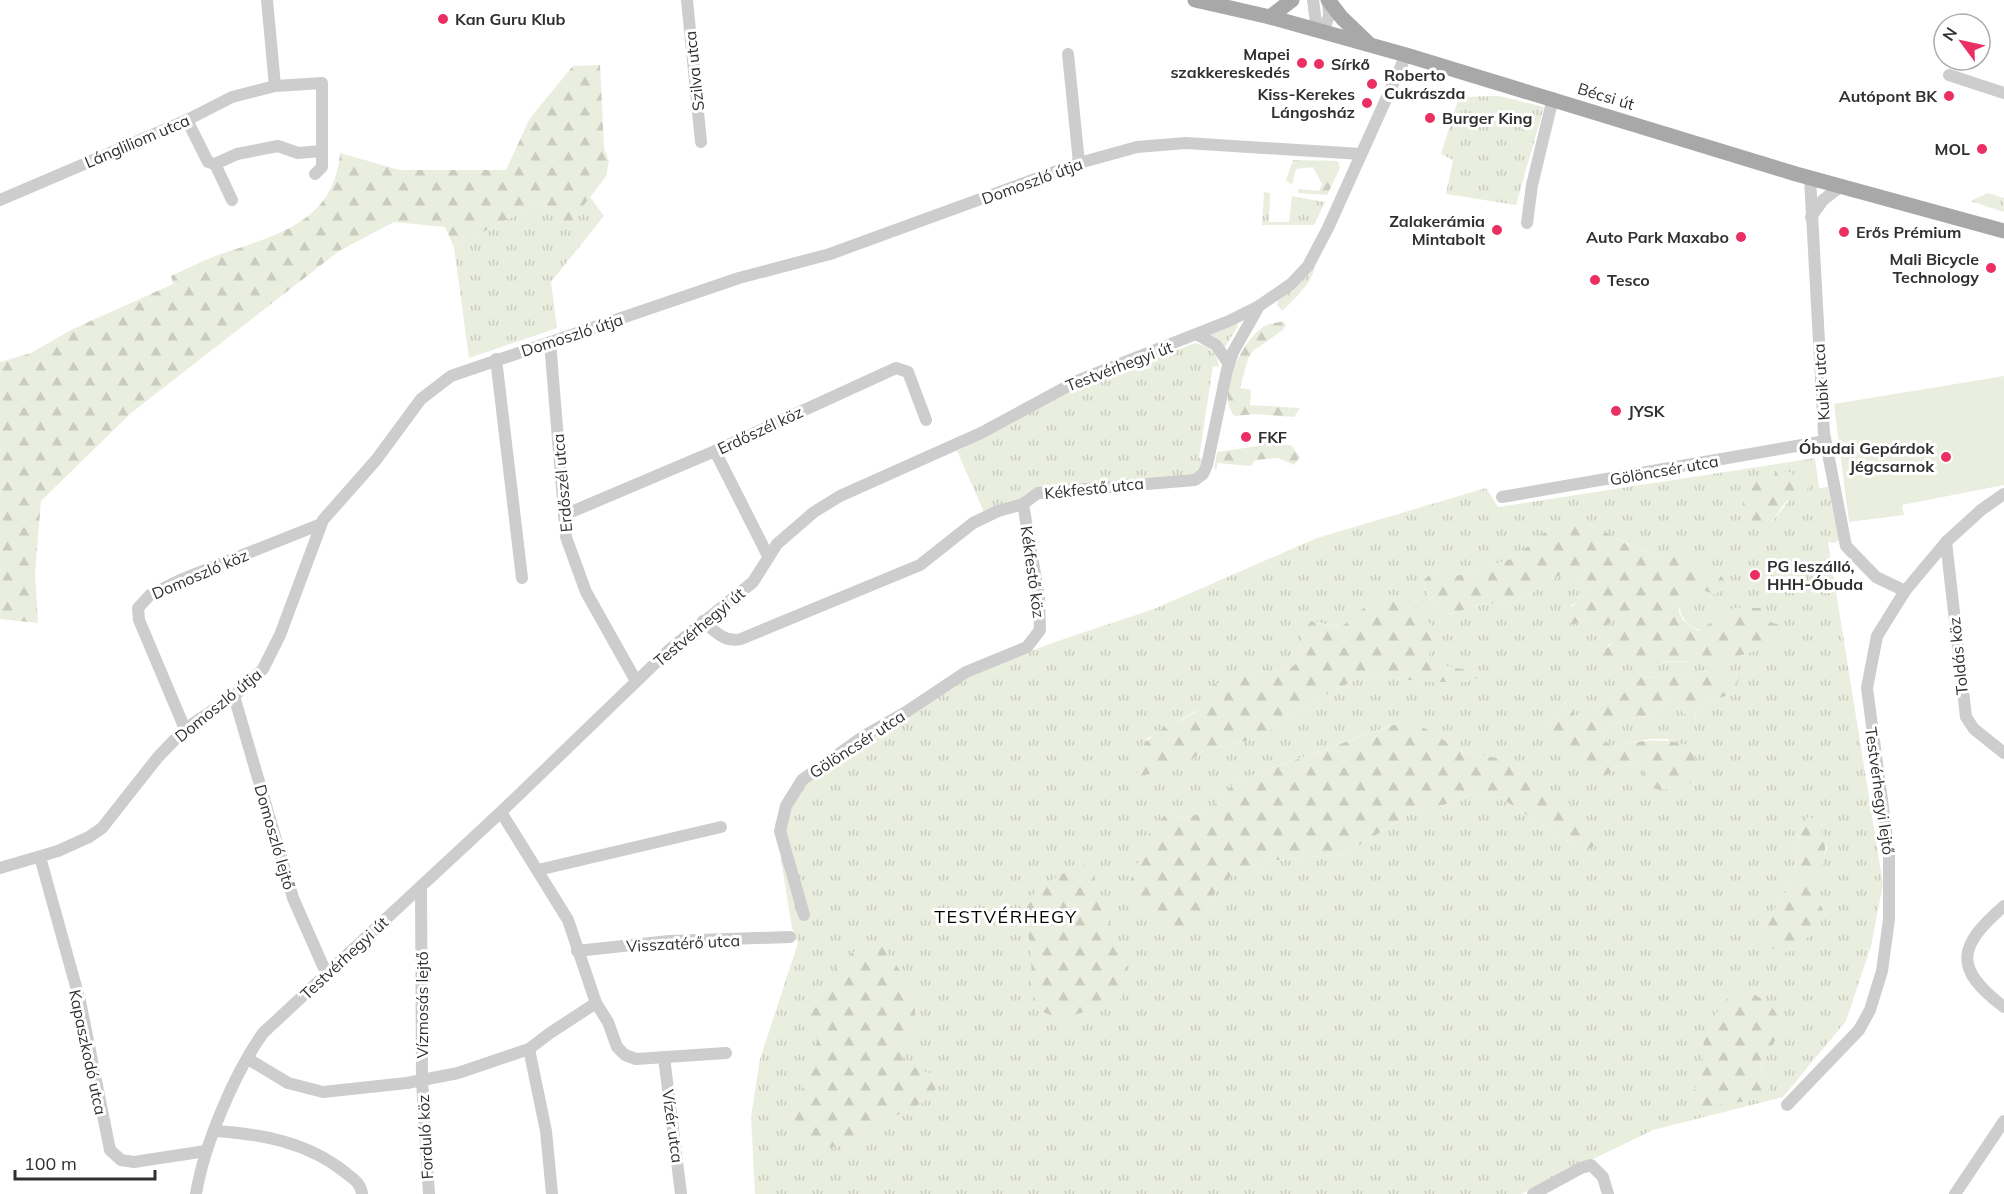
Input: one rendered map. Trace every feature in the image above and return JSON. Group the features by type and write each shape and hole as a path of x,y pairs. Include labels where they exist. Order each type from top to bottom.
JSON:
{"main road":[{"name":"Bécsi út","path":"1195,0 1270,17 1406,55 1840,187 2004,231"},
{"path":"1270,17 1292,0"},
{"path":"1328,0 1342,18 1370,45"}],"street":[{"path":"267,0 275,86"},
{"name":"Szilva utca","path":"687,0 701,142"},
{"path":"1312,0 1320,31"},
{"path":"1320,31 1329,16 1328,0"},
{"path":"1068,54 1079,163"},
{"name":"Testvérhegyi út","path":"196,1194 206,1151 248,1059 263,1033 421,888 636,681 703,621 753,582 768,556 788,532 840,496 940,453 1080,380 1198,335 1259,306 1291,284 1308,266 1328,228 1406,55"},
{"path":"1949,75 2004,93"},
{"name":"Lángliliom utca","path":"0,200 187,120 232,97 275,86 322,83 322,151"},
{"path":"1527,223 1532,185 1553,98"},
{"path":"187,120 208,162 215,164 237,154 278,146 298,153 322,151 322,167 315,174"},
{"name":"Domoszló útja","path":"0,868 74,845 102,828 158,757 185,729 234,696 263,669 272,654 312,555 321,524 386,448 426,394 451,376 739,278 830,254 1079,163 1137,147 1172,144 1361,154"},
{"path":"215,164 232,200"},
{"name":"Kubik utca","path":"1810,178 1825,441 1846,546 1876,577 1905,591"},
{"path":"1812,217 1823,200 1840,187"},
{"name":"Kékfestő utca","path":"703,621 720,635 731,640 741,639 915,568 936,555 973,523 998,511 1023,504 1044,492 1192,481 1200,477 1207,465 1229,364 1259,306"},
{"path":"1198,335 1216,345 1229,364"},
{"name":"Erdőszél utca","path":"550,342 564,515 569,549 586,592 636,681"},
{"path":"496,359 522,578"},
{"name":"Erdőszél köz","path":"564,515 715,451 896,368 908,372 926,420"},
{"name":"Gölöncsér utca","path":"1502,497 1825,441"},
{"path":"715,451 768,556"},
{"name":"Testvérhegyi lejtő","path":"1787,1105 1859,1030 1870,1010 1882,971 1889,919 1889,853 1867,688 1877,636 1905,591 1946,542 1981,510 2004,494"},
{"name":"Kékfestő köz","path":"1023,504 1041,615 1040,630 1035,638"},
{"name":"Domoszló köz","path":"185,729 139,620 138,608 143,600 180,580 321,524"},
{"name":"Toldás köz","path":"1946,542 1966,717 1974,729 2004,753"},
{"name":"Gölöncsér utca","path":"804,915 780,831 786,806 802,780 960,675 1016,653 1035,638"},
{"name":"Domoszló lejtő","path":"234,696 293,898 327,975"},
{"path":"501,812 568,920 596,1003 608,1022 617,1047 625,1055 636,1059 726,1053"},
{"path":"538,870 721,827"},
{"name":"Kapaszkodó utca","path":"40,857 80,1001 110,1150 121,1160 134,1162 206,1151"},
{"name":"Vízmosás lejtő","path":"421,888 422,1081 459,1073 529,1049 596,1003"},
{"path":"2004,906 1980,926 1970,942 1967,958 1976,984 2004,1007"},
{"name":"Visszatérő utca","path":"577,951 669,941 790,937"},
{"path":"529,1049 546,1131 552,1194"},
{"name":"Vízér utca","path":"664,1057 681,1194"},
{"path":"248,1059 288,1083 323,1092 422,1081"},
{"name":"Forduló köz","path":"422,1081 429,1194"},
{"path":"1955,1194 2004,1121"},
{"path":"215,1131 277,1139 299,1146 340,1168 359,1185 362,1194"},
{"path":"1533,1194 1591,1165 1603,1177 1608,1194"}],"green space":[{"path":"600,65 604,148 609,162 606,176 565,230 543,201 454,247 445,227 394,222 339,251 131,413 41,501 35,573 38,623 0,619 0,362 31,353 73,329 173,284 171,276 212,257 280,233 298,223 314,211 326,196 335,177 340,153 399,170 506,170 530,118 573,66"},
{"path":"1499,96 1544,107 1516,205 1446,194 1453,160 1441,154 1459,97"},
{"path":"1293,160 1338,161 1340,168 1327,195 1298,193 1299,189 1319,191 1322,184 1313,167 1296,169 1292,185 1286,180"},
{"path":"1264,192 1270,193 1269,222 1289,222 1292,196 1325,202 1314,225 1262,225"},
{"path":"1988,193 2004,198 2004,212 1970,201"},
{"path":"590,197 604,216 551,282 557,328 469,358 454,247 543,201 565,229"},
{"path":"1315,265 1307,284 1282,311 1277,305 1278,301"},
{"path":"1283,321 1286,325 1283,330 1253,351 1248,359 1240,388 1251,390 1250,405 1300,408 1294,417 1255,414 1235,416 1229,407 1229,383 1240,355 1257,332 1267,325"},
{"path":"1237,323 1238,326 1225,347 1209,335"},
{"path":"1195,343 1212,351 1219,367 1213,366 1199,458 1203,459 1195,476 1023,500 984,512 957,451 1039,404"},
{"path":"2004,376 2004,485 1902,505 1904,515 1849,522 1834,404"},
{"path":"1261,435 1267,437 1270,444 1291,445 1300,457 1294,465 1278,458 1255,460 1251,466 1217,463 1217,469 1214,469 1217,452 1258,446"},
{"path":"1815,458 1819,488 1828,487 1839,540 1835,543 1828,542 1883,884 1871,946 1846,1021 1783,1097 1653,1130 1521,1194 755,1194 751,1117 760,1059 798,943 792,928 781,859 789,813 805,783 971,674 1055,642 1154,609 1317,538 1486,488 1498,507","holes":["1789,472 1797,479 1791,498 1771,523 1755,481 1774,480","1587,524 1638,549 1678,558 1697,570 1704,566 1703,589 1680,603 1681,614 1688,623 1714,635 1770,646 1727,658 1714,665 1698,661 1650,663 1595,654 1618,639 1635,622 1631,614 1625,613 1594,628 1587,621 1570,625 1571,605 1578,602 1587,591 1576,572 1565,572 1518,601 1478,605 1451,614 1436,604 1426,592 1424,580 1435,569 1450,576 1461,575 1514,558 1551,527","1366,606 1433,636 1427,663 1489,674 1464,682 1422,682 1367,674 1317,699 1258,738 1205,750 1182,766 1146,739 1202,708 1211,698 1250,673 1289,669 1300,661 1303,631 1311,621 1336,626 1352,619","1708,671 1734,693 1699,705 1695,713 1696,722 1668,700 1657,714 1621,721 1605,731 1604,740 1611,746 1650,739 1669,739 1647,784 1642,766 1633,762 1600,777 1545,730 1567,700 1575,718 1620,697 1641,677 1660,678","1401,722 1415,722 1464,753 1506,759 1579,849 1501,798 1474,793 1451,803 1413,812 1345,854 1276,860 1237,871 1218,888 1204,913 1168,814 1181,818 1208,812 1236,781","1809,816 1827,848 1812,894 1823,909 1764,926 1794,879 1799,832","1775,1013 1779,1031 1760,1062 1763,1081 1769,1088 1684,1109 1702,1075"]},
{"path":"1775,471 1789,472 1809,486 1805,494 1792,497 1785,503 1766,526 1760,528 1752,526 1743,520 1743,498 1746,487 1754,481 1774,480"},
{"path":"1569,522 1597,528 1639,549 1677,558 1697,570 1704,566 1716,568 1725,582 1716,595 1703,590 1680,603 1679,612 1683,620 1698,631 1733,608 1762,608 1766,621 1784,626 1787,635 1772,645 1714,665 1691,661 1638,662 1594,654 1596,644 1608,647 1635,622 1631,614 1618,616 1603,630 1594,628 1587,621 1570,625 1564,611 1578,602 1587,591 1576,572 1565,572 1518,601 1478,605 1451,614 1436,604 1426,592 1424,580 1435,569 1450,576 1461,575 1514,558 1551,527"},
{"path":"1390,595 1411,603 1423,614 1432,628 1432,645 1427,663 1491,674 1464,682 1422,682 1367,674 1317,699 1258,738 1205,750 1182,766 1137,777 1139,756 1147,742 1158,732 1198,710 1208,700 1212,685 1250,673 1289,669 1300,661 1303,631 1311,621 1341,626 1367,605"},
{"path":"1708,671 1731,672 1740,676 1734,693 1699,705 1695,713 1696,723 1668,700 1657,714 1621,721 1605,731 1604,740 1611,746 1659,740 1687,745 1697,761 1699,779 1688,784 1666,790 1653,788 1646,780 1642,766 1633,762 1599,778 1560,752 1553,745 1545,730 1568,699 1575,718 1620,697 1641,677 1660,678"},
{"path":"1402,722 1415,722 1464,753 1506,759 1573,806 1599,837 1592,848 1579,849 1501,798 1474,793 1451,803 1413,812 1345,854 1276,860 1237,871 1218,888 1204,913 1184,929 1159,922 1137,908 1130,882 1152,827 1168,814 1181,818 1208,812 1236,781"},
{"path":"1809,815 1823,835 1825,844 1823,862 1812,894 1823,909 1820,927 1793,950 1784,953 1767,946 1764,926 1794,879 1799,832"},
{"path":"1096,862 1097,895 1125,957 1126,982 1121,999 1063,1019 1034,1009 1030,942 1021,909 1036,892 1054,878 1075,868"},
{"path":"867,941 880,943 901,972 911,993 915,1017 914,1029 905,1048 904,1063 929,1073 940,1084 924,1102 895,1116 875,1131 848,1144 827,1148 808,1133 787,1124 804,1092 800,1070 819,1040 798,1021 840,963"},
{"path":"1736,988 1751,993 1766,1002 1772,1007 1779,1021 1776,1038 1760,1062 1763,1081 1769,1088 1768,1098 1683,1110 1702,1075 1704,1036 1711,1020"}],"place":[{"name":"Kan Guru Klub","path":"443,19"},
{"name":"Mapei szakkereskedés","path":"1302,63"},
{"name":"Sírkő","path":"1319,64"},
{"name":"Roberto Cukrászda","path":"1372,84"},
{"name":"Autópont BK","path":"1949,96"},
{"name":"Kiss-Kerekes Lángosház","path":"1367,103"},
{"name":"Burger King","path":"1430,118"},
{"name":"MOL","path":"1982,149"},
{"name":"Zalakerámia Mintabolt","path":"1497,230"},
{"name":"Erős Prémium","path":"1844,232"},
{"name":"Auto Park Maxabo","path":"1741,237"},
{"name":"Mali Bicycle Technology","path":"1991,268"},
{"name":"Tesco","path":"1595,280"},
{"name":"JYSK","path":"1616,411"},
{"name":"FKF","path":"1246,437"},
{"name":"Óbudai Gepárdok Jégcsarnok","path":"1946,457"},
{"name":"PG leszálló, HHH-Óbuda","path":"1755,575"}],"district":[{"name":"TESTVÉRHEGY","path":"1006,917"}]}
